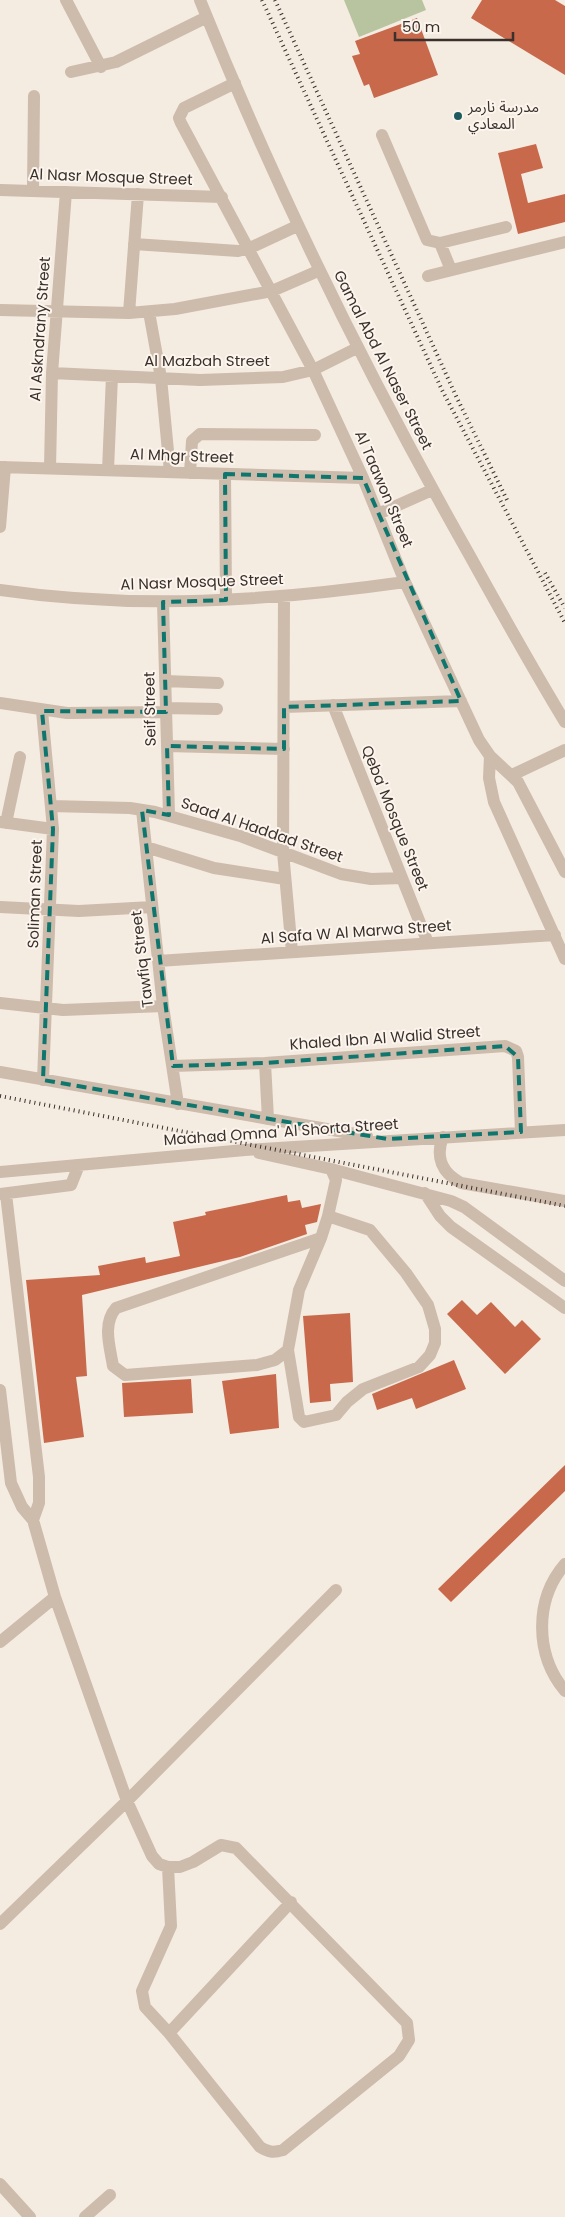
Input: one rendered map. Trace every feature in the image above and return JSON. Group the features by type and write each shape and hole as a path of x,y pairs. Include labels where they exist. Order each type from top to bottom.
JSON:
{"street":[{"path":"66,0 100,67"},
{"name":"Gamal Abd Al Naser Street","path":"200,0 234,83 318,271 432,490 565,722"},
{"path":"71,72 116,62 207,17"},
{"name":"Al Taawon Street","path":"234,83 184,108 180,114 181,123 250,248 313,370 363,478 405,582 479,740 490,756 512,775 525,795 565,872"},
{"path":"33,190 34,96"},
{"path":"382,135 426,240 440,243 506,228"},
{"name":"Al Nasr Mosque Street","path":"0,190 222,197"},
{"name":"Al Askndrany Street","path":"50,468 55,313 66,192"},
{"path":"129,313 138,194"},
{"path":"134,244 228,252 250,248 297,226"},
{"path":"428,276 565,242"},
{"path":"440,243 451,270"},
{"path":"0,310 55,313 149,312 272,291 318,271"},
{"path":"149,312 161,378 170,472"},
{"name":"Al Mazbah Street","path":"52,373 241,380 283,377 313,370 357,348"},
{"path":"108,470 112,376"},
{"path":"190,473 192,441 200,434 315,435"},
{"path":"0,527 3,467"},
{"name":"Al Mhgr Street","path":"3,467 363,478"},
{"path":"225,474 226,600"},
{"path":"378,514 432,490"},
{"name":"Al Nasr Mosque Street","path":"0,590 78,600 163,602 284,596 405,582"},
{"path":"284,596 283,852 292,952"},
{"name":"Seif Street","path":"163,602 169,815"},
{"path":"165,681 218,683"},
{"path":"284,707 460,701"},
{"path":"0,703 42,710 87,714 217,709"},
{"name":"Qeba' Mosque Street","path":"333,705 428,943"},
{"name":"Soliman Street","path":"42,710 53,829 43,1080"},
{"path":"167,746 284,749"},
{"path":"512,775 565,750"},
{"path":"490,756 489,778 494,802 565,959"},
{"path":"20,757 3,822 53,829"},
{"name":"Saad Al Haddad Street","path":"52,806 142,810 169,815 206,825 348,876 371,879 402,878"},
{"name":"Tawfiq Street","path":"142,810 163,1006 178,1104"},
{"path":"146,847 214,868 284,879"},
{"path":"0,907 51,910 105,910 152,907"},
{"name":"Al Safa W Al Marwa Street","path":"158,961 555,935"},
{"path":"0,1003 47,1009 163,1006"},
{"name":"Khaled Ibn Al Walid Street","path":"173,1066 266,1063 511,1047 518,1057 521,1132"},
{"path":"266,1063 268,1120"},
{"path":"0,1072 387,1140"},
{"name":"Maahad Omna' Al Shorta Street","path":"0,1172 244,1150 565,1130"},
{"path":"442,1137 439,1155 441,1164 452,1179 461,1183 565,1200"},
{"path":"244,1150 331,1169 425,1193 464,1207 565,1281"},
{"path":"33,1520 39,1503 39,1477 3,1194 71,1185 78,1164"},
{"path":"328,1216 370,1230 406,1273 428,1305 435,1329 435,1344 430,1355 419,1367 363,1389 347,1402 336,1415 304,1422 299,1417 288,1350 299,1290 321,1238 328,1216 336,1180 331,1169"},
{"path":"425,1193 440,1216 451,1226 565,1308"},
{"path":"288,1350 275,1360 257,1365 125,1375 113,1366 108,1322 110,1314 116,1308 126,1303 321,1238"},
{"path":"0,1390 11,1483 22,1507 33,1520 55,1598 128,1802 152,1856 159,1864 168,1867 180,1867 193,1862 214,1848 228,1845 236,1848 291,1902 407,2023 410,2040 399,2056 282,2150 267,2151 260,2147 169,2033 145,2007 142,1991 171,1926 172,1912 168,1867"},
{"path":"565,1564 552,1584 542,1618 545,1653 551,1669 565,1691"},
{"path":"0,1924 128,1802 336,1590"},
{"path":"0,1642 55,1598"},
{"path":"169,2033 291,1902"},
{"path":"0,2184 30,2217"},
{"path":"85,2217 110,2195"}],"highlighted area":[{"path":"225,474 363,478 461,701 284,707 284,749 167,746 169,815 142,810 173,1066 265,1063 505,1046 518,1057 521,1132 387,1139 43,1080 53,829 42,711 166,712 163,602 226,600"}],"green space":[{"path":"344,0 422,0 426,10 359,37"}],"building":[{"path":"482,0 555,0 565,6 565,75 471,18"},
{"path":"417,18 438,75 374,98 369,84 364,86 352,56 360,54 355,41"},
{"path":"536,144 543,168 521,174 528,203 565,194 565,222 518,234 498,153"},
{"path":"287,1195 288,1202 300,1200 302,1208 321,1204 317,1222 305,1225 307,1234 240,1257 82,1295 87,1376 76,1377 84,1437 44,1443 26,1280 100,1275 98,1266 145,1257 146,1263 180,1256 173,1222 206,1215 205,1212"},
{"path":"462,1300 477,1315 491,1302 515,1327 522,1320 541,1339 505,1374 447,1314"},
{"path":"350,1313 353,1382 330,1384 331,1401 310,1403 303,1316"},
{"path":"454,1360 466,1389 416,1409 412,1398 377,1410 372,1394"},
{"path":"276,1374 279,1428 230,1434 222,1381"},
{"path":"191,1379 193,1413 124,1417 122,1383"},
{"path":"565,1465 565,1491 451,1602 438,1589"}],"railway":[{"path":"262,0 442,390 565,623"},
{"path":"275,0 456,396 508,502"},
{"path":"545,573 565,608"},
{"path":"0,1096 565,1206"}],"place":[{"name":"مدرسة نارمر المعادي","path":"458,116"}]}
